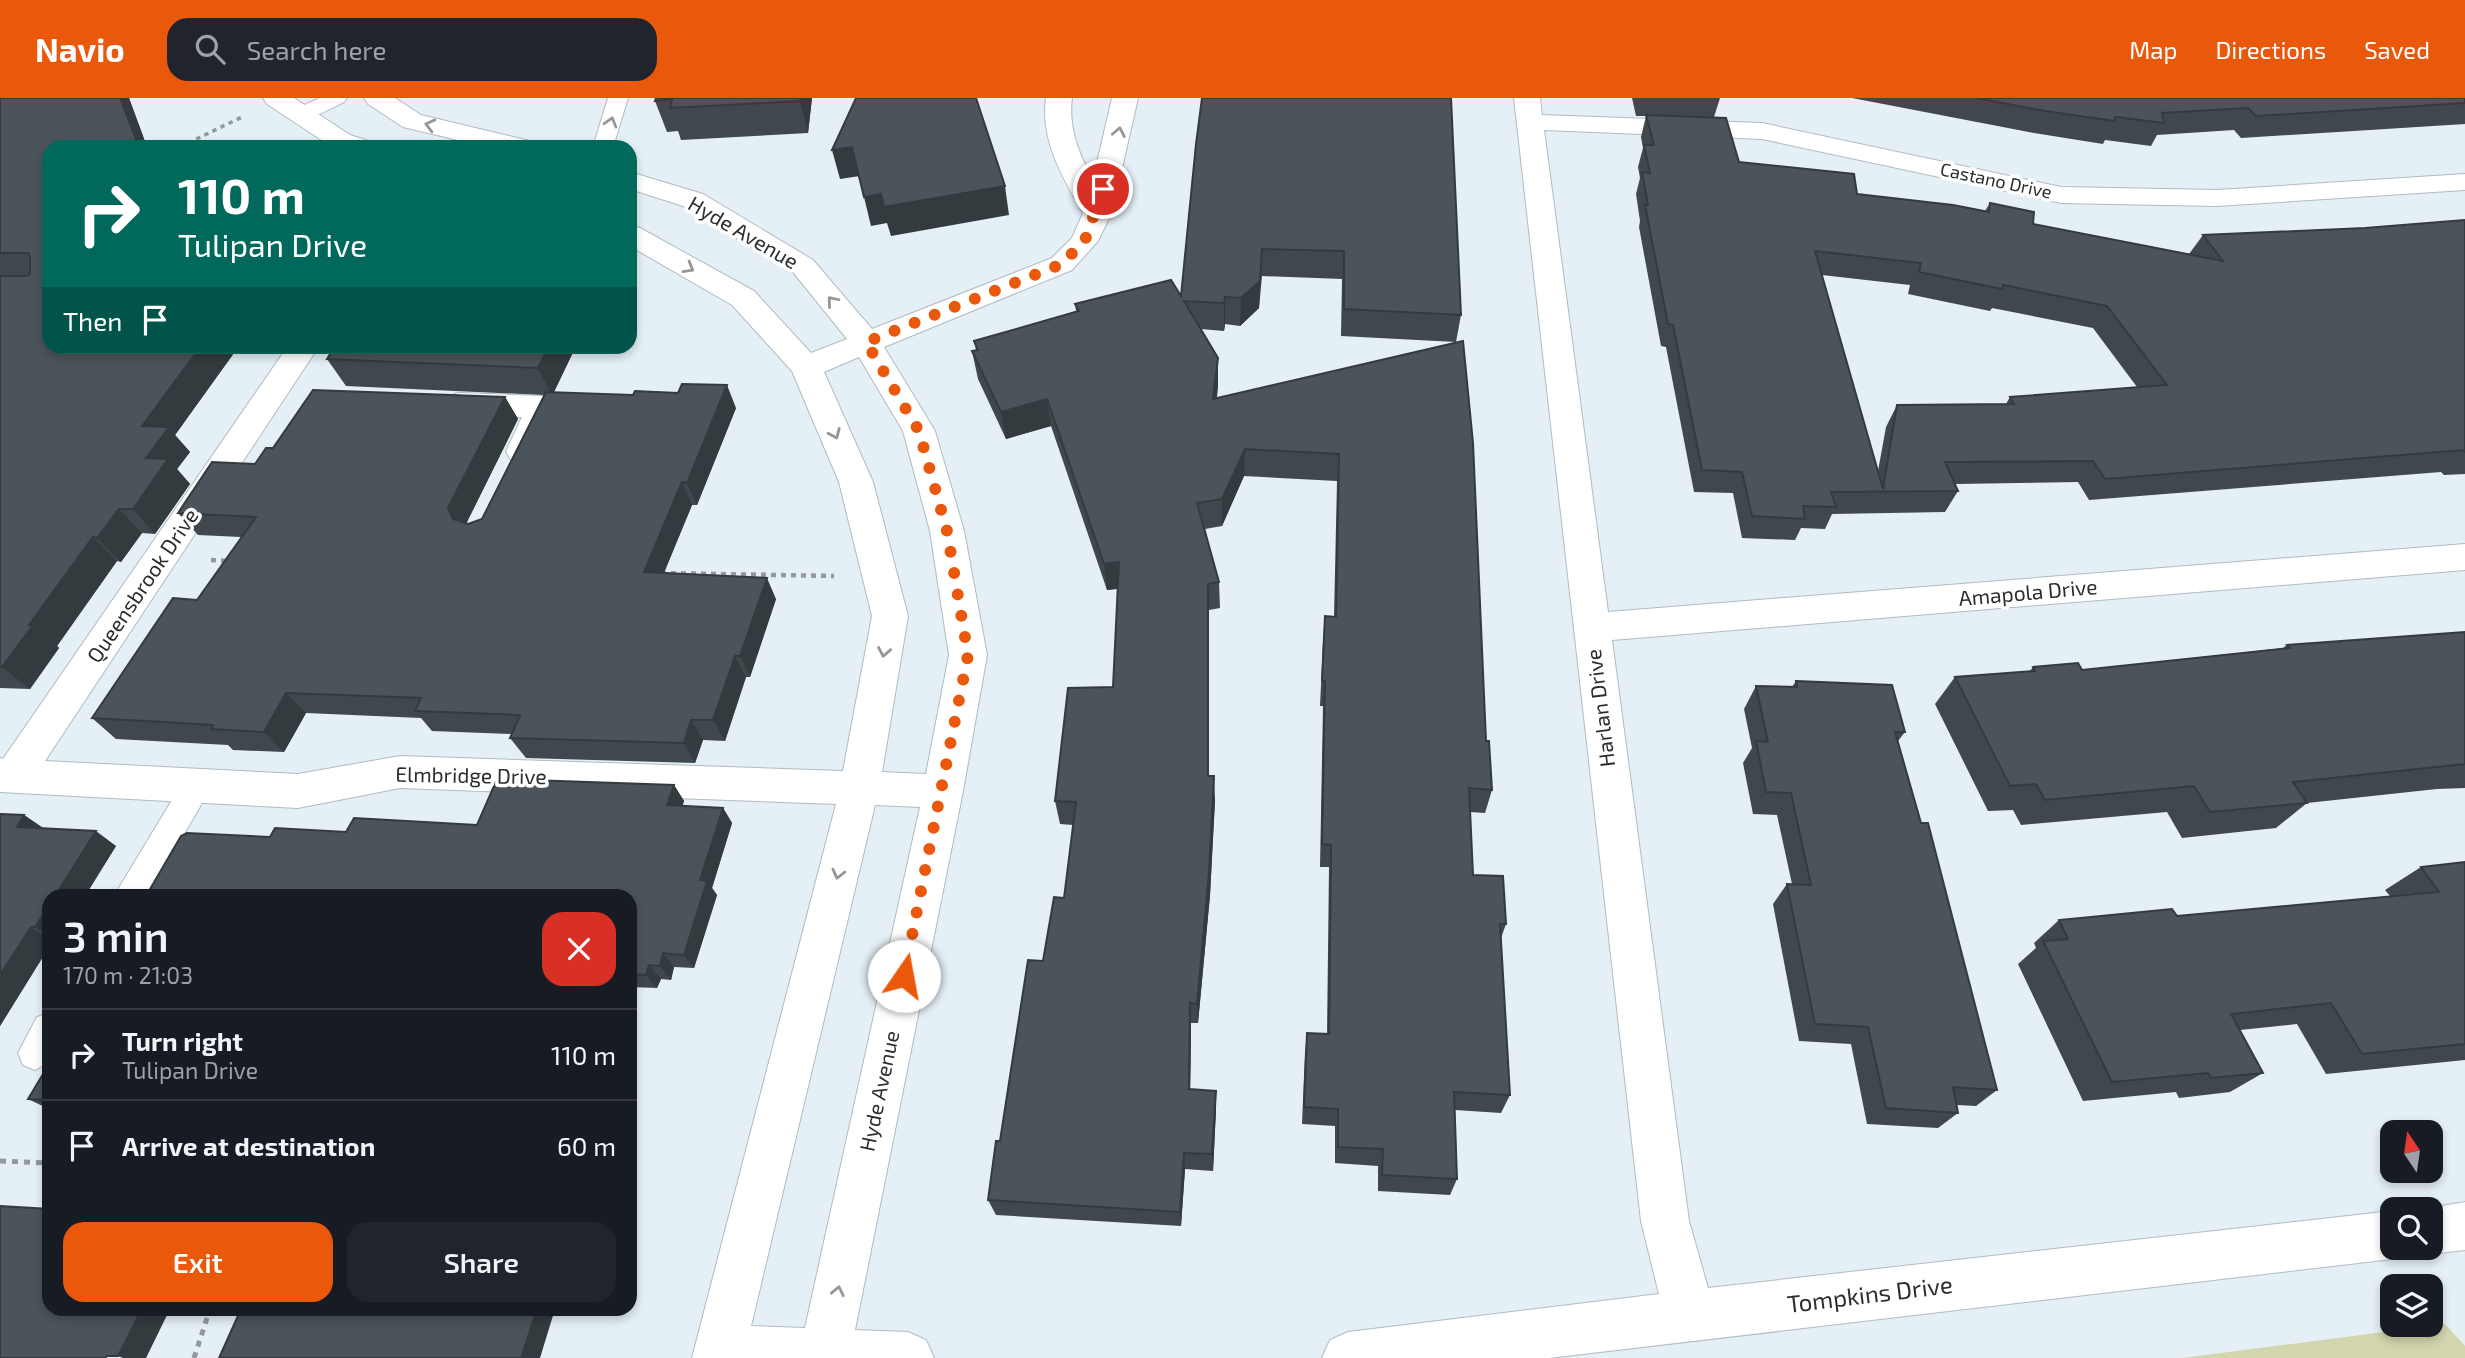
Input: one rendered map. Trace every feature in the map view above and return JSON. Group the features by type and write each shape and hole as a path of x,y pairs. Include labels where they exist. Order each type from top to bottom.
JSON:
{"street":[{"path":"277,98 339,140"},
{"path":"377,98 412,121 491,140"},
{"path":"1059,98 1055,112 1064,146 1096,212"},
{"path":"806,367 1062,264 1085,240 1096,212 1116,144 1125,98"},
{"name":"Castano Drive","path":"1529,110 1762,131 2061,194 2217,198 2465,182"},
{"name":"Harlan Drive","path":"1529,110 1665,1222 1690,1315"},
{"name":"Hyde Avenue","path":"637,182 693,200 803,266 866,342 919,431 947,531 968,655 943,791 825,1356"},
{"path":"637,238 743,298 806,367 856,482 891,616 860,786 719,1354 908,1358"},
{"name":"Queensbrook Drive","path":"7,775 161,559 285,398 301,354"},
{"path":"434,403 543,407 507,482"},
{"name":"Amapola Drive","path":"1592,627 2465,557"},
{"name":"Elmbridge Drive","path":"7,775 298,791 400,772 943,791"},
{"path":"2443,1229 2465,1226"},
{"name":"Tompkins Drive","path":"1348,1358 1690,1315 2380,1236"}],"lane":[{"path":"300,114 337,98"},
{"path":"605,140 618,98"},
{"path":"134,889 197,786"}],"path":[{"path":"194,140 277,98"},
{"path":"161,559 243,561"},
{"path":"653,573 881,577"},
{"path":"0,1161 42,1163"},
{"path":"194,1358 208,1316"}],"green space":[{"path":"2443,1324 2465,1346 2465,1358 2183,1358 2380,1332 2380,1337 2443,1337"}],"building":[{"path":"0,98 120,98 136,140 42,140 42,354 195,354 142,426 169,427 146,458 168,459 133,509 119,509 97,538 93,537 2,667 0,276 30,274 30,256 28,253 0,253"},
{"path":"656,98 800,98 800,101 670,108 672,99 655,101"},
{"path":"856,98 976,98 1005,186 884,207 881,194 864,197 852,147 832,150"},
{"path":"1202,98 1451,98 1461,315 1344,309 1344,251 1262,249 1260,281 1241,298 1225,297 1224,303 1184,301 1218,358 1213,399 1463,341 1473,443 1486,741 1489,741 1492,790 1469,788 1473,875 1503,876 1506,924 1500,924 1510,1095 1454,1092 1457,1179 1382,1175 1383,1149 1338,1147 1338,1109 1304,1107 1307,1033 1329,1034 1331,845 1322,844 1325,681 1322,681 1325,616 1336,617 1339,454 1245,449 1222,499 1197,503 1219,582 1208,584 1208,776 1214,776 1209,873 1197,1004 1190,1003 1189,1089 1216,1091 1212,1154 1184,1153 1180,1212 988,1200 996,1141 1000,1141 1028,960 1043,961 1054,897 1064,898 1076,802 1055,801 1068,688 1113,687 1119,562 1104,564 1047,399 1001,412 972,351 978,350 974,341 1079,311 1075,304 1171,280 1181,296"},
{"path":"1976,98 2465,98 2465,103 2256,116 2248,108 2162,113 2164,123 2115,117 2115,121"},
{"path":"1646,115 1726,118 1739,162 1854,174 1857,194 1989,212 1990,203 2034,212 2033,224 2223,261 2203,235 2365,228 2465,220 2465,452 2463,450 2105,479 2093,461 1945,462 1958,491 1831,492 1836,507 1803,506 1805,519 1752,516 1742,472 1702,470 1673,325 1668,324 1645,205 1648,205 1642,172 1650,173 1644,145 1654,145","holes":["1815,251 1921,263 1919,272 2002,289 2003,285 2107,306 2167,385 2010,397 2014,404 1897,405 1883,489"]},
{"path":"330,354 545,354 538,368 327,359"},
{"path":"682,384 727,385 687,483 682,482 644,572 767,578 740,656 735,656 713,720 691,720 684,743 510,738 520,715 415,711 421,698 286,693 264,732 211,729 213,725 92,718 173,598 197,600 256,517 178,513 212,462 255,464 266,448 273,448 313,390 505,397 448,508 453,519 468,524 482,519 546,392 633,395 635,391 678,393"},
{"path":"2465,632 2465,764 2293,782 2307,803 2210,812 2194,786 2045,800 2036,784 2010,786 1955,677 2035,671 2033,667 2078,663 2082,670 2290,648 2287,645"},
{"path":"1796,681 1892,685 1905,732 1895,732 1921,823 1928,823 1997,1090 1953,1087 1958,1113 1886,1108 1868,1027 1815,1024 1787,884 1811,885 1791,793 1766,792 1756,741 1768,742 1756,686 1797,687"},
{"path":"497,779 674,785 667,805 723,808 700,880 707,881 684,955 663,953 660,966 649,965 646,975 637,974 637,889 150,889 181,836 187,833 270,837 275,828 346,832 354,818 477,825"},
{"path":"0,814 24,815 17,827 96,831 59,889 42,889 42,916 35,927 31,927 0,975"},
{"path":"2465,862 2465,1044 2362,1054 2331,1003 2231,1014 2263,1073 2211,1078 2208,1073 2112,1082 2043,941 2068,939 2059,920 2172,909 2177,916 2439,892 2421,867"},
{"path":"42,1076 42,1100 28,1099"},
{"path":"0,1206 42,1209 42,1316 138,1316 118,1356 0,1358"},
{"path":"238,1316 535,1316 521,1358 219,1358"}],"route":[{"path":"904,976 968,655 947,531 919,431 866,342 1062,264 1085,240 1103,189"}]}
